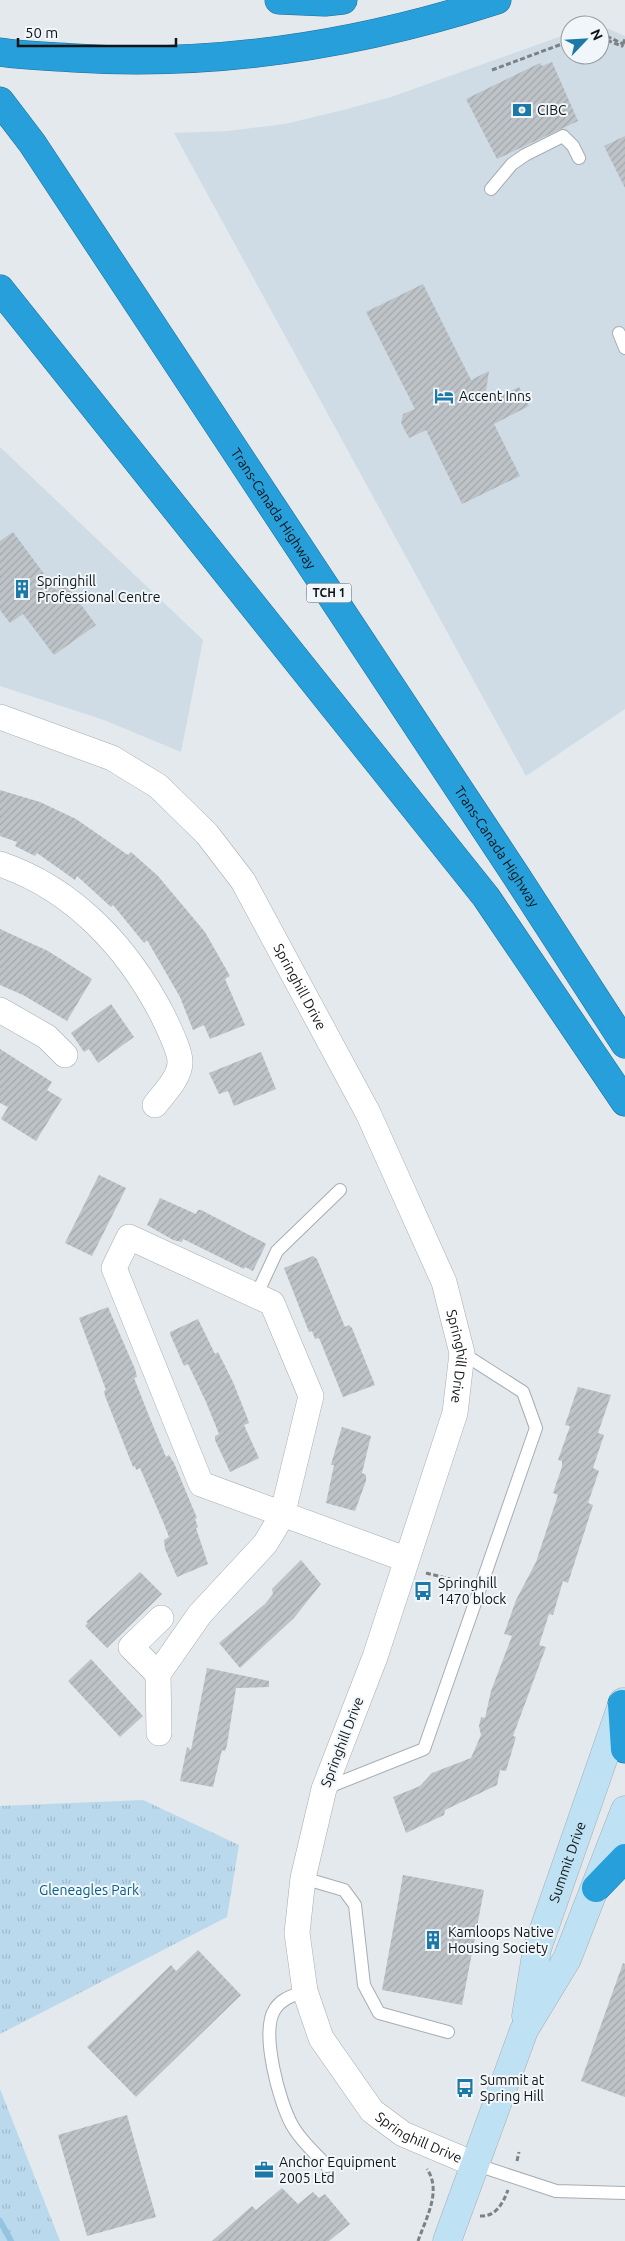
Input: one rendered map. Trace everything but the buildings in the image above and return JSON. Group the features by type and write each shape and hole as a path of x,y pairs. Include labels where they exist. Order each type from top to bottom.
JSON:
{"highway":[{"path":"279,0 326,2 343,0"},
{"path":"0,52 126,61 229,56 371,36 426,22 497,0"},
{"name":"Trans-Canada Highway","path":"0,101 32,143 517,877 625,1044"},
{"path":"0,288 486,897 625,1102"},
{"path":"624,1700 625,1749"},
{"path":"596,1888 625,1858"}],"main road":[{"name":"Summit Drive","path":"524,2030 536,1949 624,1700"},
{"name":"Summit Drive","path":"446,2241 524,2030 567,1959 625,1810"}],"street":[{"name":"Springhill Drive","path":"0,717 112,758 158,786 207,834 243,881 368,1113 444,1282 462,1353 455,1413 405,1560 375,1657 324,1789 303,1878 297,1934 304,1991 322,2038 372,2111 403,2134 474,2164"},
{"path":"0,864 17,870 52,888 88,916 120,947 149,989 170,1029 180,1062 176,1076 155,1104"},
{"path":"0,1010 47,1037 65,1055"},
{"path":"158,1734 158,1674 200,1614 265,1544 282,1516 311,1396 272,1303 128,1237 114,1268 201,1484 282,1516 405,1560"},
{"path":"158,1674 131,1646 161,1618"}],"lane":[{"path":"491,189 518,159 563,136 574,146 579,158"},
{"path":"619,333 625,348"},
{"path":"256,1296 277,1251 340,1190"},
{"path":"324,1789 424,1749 536,1428 523,1392 462,1353"},
{"path":"303,1878 344,1890 355,1904 364,1985 379,2013 448,2032"},
{"path":"304,1991 283,2000 274,2010 269,2022 272,2053 279,2092 292,2125 327,2166"},
{"path":"474,2164 556,2192 625,2193"}],"path":[{"path":"610,38 623,44"},
{"path":"623,44 625,39"},
{"path":"610,42 622,46 623,44"},
{"path":"492,70 560,45"},
{"path":"429,1573 450,1579"},
{"path":"481,2217 487,2216 503,2204 508,2190"},
{"path":"418,2241 434,2196"}],"shaded area":[{"path":"610,29 625,36 625,709 526,776 174,133 228,131 285,124 391,97 560,37 560,65 610,65"},
{"path":"0,447 203,640 181,752 104,720 0,686"}],"green space":[{"name":"Gleneagles Park","path":"143,1800 239,1845 227,1917 0,2034 0,1806"},
{"path":"0,2089 60,2241 0,2241"}],"waterway":[{"path":"0,2221 11,2241"}],"place":[{"name":"CIBC","path":"522,110"},
{"name":"Accent Inns","path":"444,396"},
{"name":"Springhill Professional Centre","path":"22,589"},
{"name":"Springhill 1470 block","path":"423,1591"},
{"name":"Kamloops Native Housing Society","path":"433,1940"},
{"name":"Summit at Spring Hill","path":"465,2088"},
{"name":"Anchor Equipment 2005 Ltd","path":"264,2170"}]}
